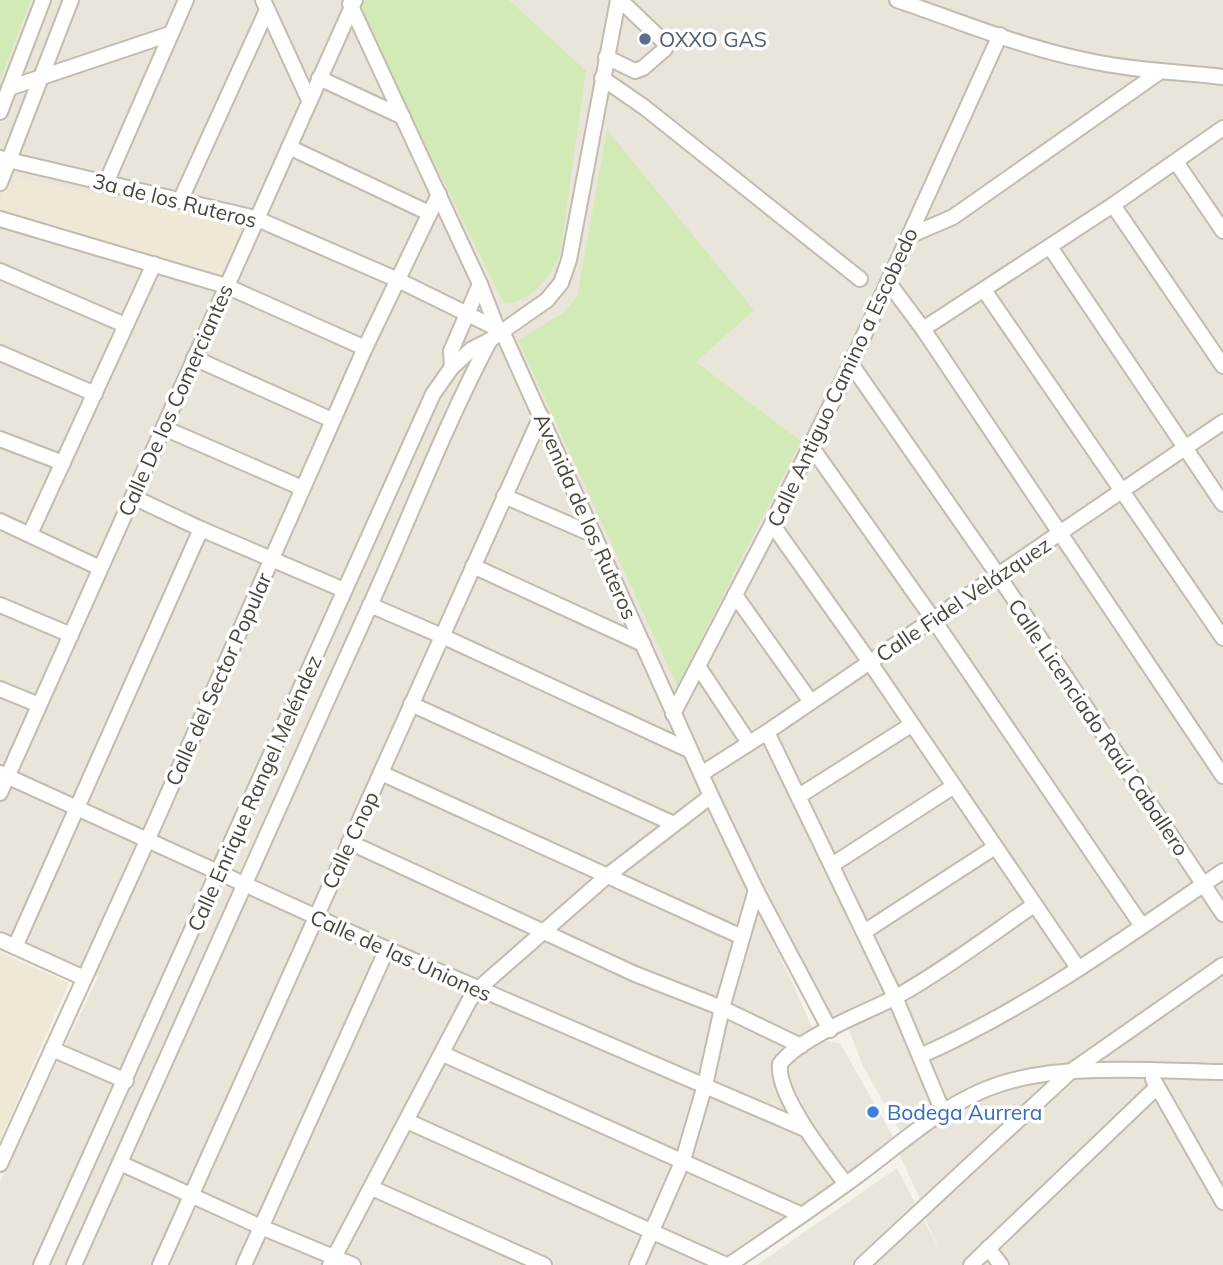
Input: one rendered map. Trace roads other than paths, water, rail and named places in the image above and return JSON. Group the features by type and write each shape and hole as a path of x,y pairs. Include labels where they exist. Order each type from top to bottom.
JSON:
{"street":[{"path":"0,112 43,0"},
{"path":"0,183 4,159 71,0"},
{"path":"106,183 186,0"},
{"path":"606,57 635,71 643,68 665,48 664,42 619,0"},
{"name":"Calle Enrique Rangel Meléndez","path":"41,1265 126,1081 427,406 452,367 472,349 547,300 563,278 569,260 619,0"},
{"path":"897,0 1082,60 1223,77"},
{"name":"Calle De los Comerciantes","path":"0,793 4,774 71,635 352,2"},
{"name":"Avenida de los Ruteros","path":"352,2 480,284 496,333 541,416 710,796 830,1030"},
{"path":"265,5 309,100"},
{"path":"180,201 265,5"},
{"path":"9,88 170,34"},
{"name":"Calle Antiguo Camino a Escobedo","path":"673,714 772,524 851,364 1000,34"},
{"path":"909,236 953,217 1161,71"},
{"path":"319,78 403,117"},
{"path":"602,78 644,107 860,279"},
{"path":"923,329 1113,205 1223,128"},
{"path":"289,147 429,213"},
{"name":"3a de los Ruteros","path":"4,159 255,218 398,280 467,313 496,333"},
{"path":"1176,162 1223,231"},
{"name":"Calle del Sector Popular","path":"0,1164 147,841 332,420 439,194"},
{"path":"1113,205 1223,366"},
{"path":"0,219 226,286 365,348"},
{"path":"1050,247 1223,504"},
{"path":"30,534 154,264"},
{"path":"0,271 125,325"},
{"path":"888,282 1062,533 1223,776"},
{"path":"452,367 452,351 480,284"},
{"path":"984,290 1223,638"},
{"name":"Calle Enrique Rangel Meléndez","path":"74,1265 461,396 496,333"},
{"path":"0,353 95,394"},
{"path":"194,358 332,420"},
{"name":"Calle Licenciado Raúl Caballero","path":"851,364 998,575 1223,914"},
{"path":"439,384 446,382 453,385 461,396"},
{"name":"Calle Cnop","path":"160,1265 541,416"},
{"name":"Calle Fidel Velázquez","path":"701,774 1223,422"},
{"path":"164,428 302,488"},
{"path":"0,439 63,463"},
{"path":"810,445 933,619 1142,926"},
{"path":"504,496 594,535"},
{"path":"133,497 344,590"},
{"path":"0,521 100,568"},
{"path":"772,524 869,661 1078,968"},
{"path":"15,947 201,529"},
{"path":"473,566 643,644"},
{"path":"735,595 811,702"},
{"path":"0,604 71,635"},
{"path":"370,605 689,750"},
{"path":"698,666 749,743"},
{"path":"0,688 39,705"},
{"path":"411,704 674,824"},
{"path":"799,796 911,725"},
{"path":"767,732 895,997 943,1112"},
{"path":"381,773 743,937"},
{"name":"Calle de las Uniones","path":"4,774 387,949 805,1129"},
{"path":"832,864 954,786"},
{"path":"332,1261 469,1001 478,989 607,876 710,796"},
{"path":"349,842 635,974 722,1008 801,1046"},
{"path":"864,932 995,847"},
{"path":"920,1056 1002,1016 1223,871"},
{"path":"637,1265 683,1160 756,890"},
{"path":"846,1184 805,1129 789,1097 780,1070 783,1060 801,1046 895,997 1034,905"},
{"path":"0,940 84,978"},
{"path":"243,1265 387,949"},
{"path":"862,1265 1070,1072 1223,965"},
{"path":"52,1049 126,1081"},
{"path":"443,1054 802,1215"},
{"path":"1149,1071 1223,1202"},
{"path":"407,1121 728,1265 846,1184 943,1112 976,1093 1002,1083 1070,1072 1223,1072"},
{"path":"971,1265 1157,1087"},
{"path":"120,1163 332,1261 353,1265"},
{"path":"372,1188 544,1265"},
{"path":"988,1248 1000,1265"}],"place":[{"name":"OXXO GAS","path":"645,39"},
{"name":"Bodega Aurrera","path":"873,1112"}]}
